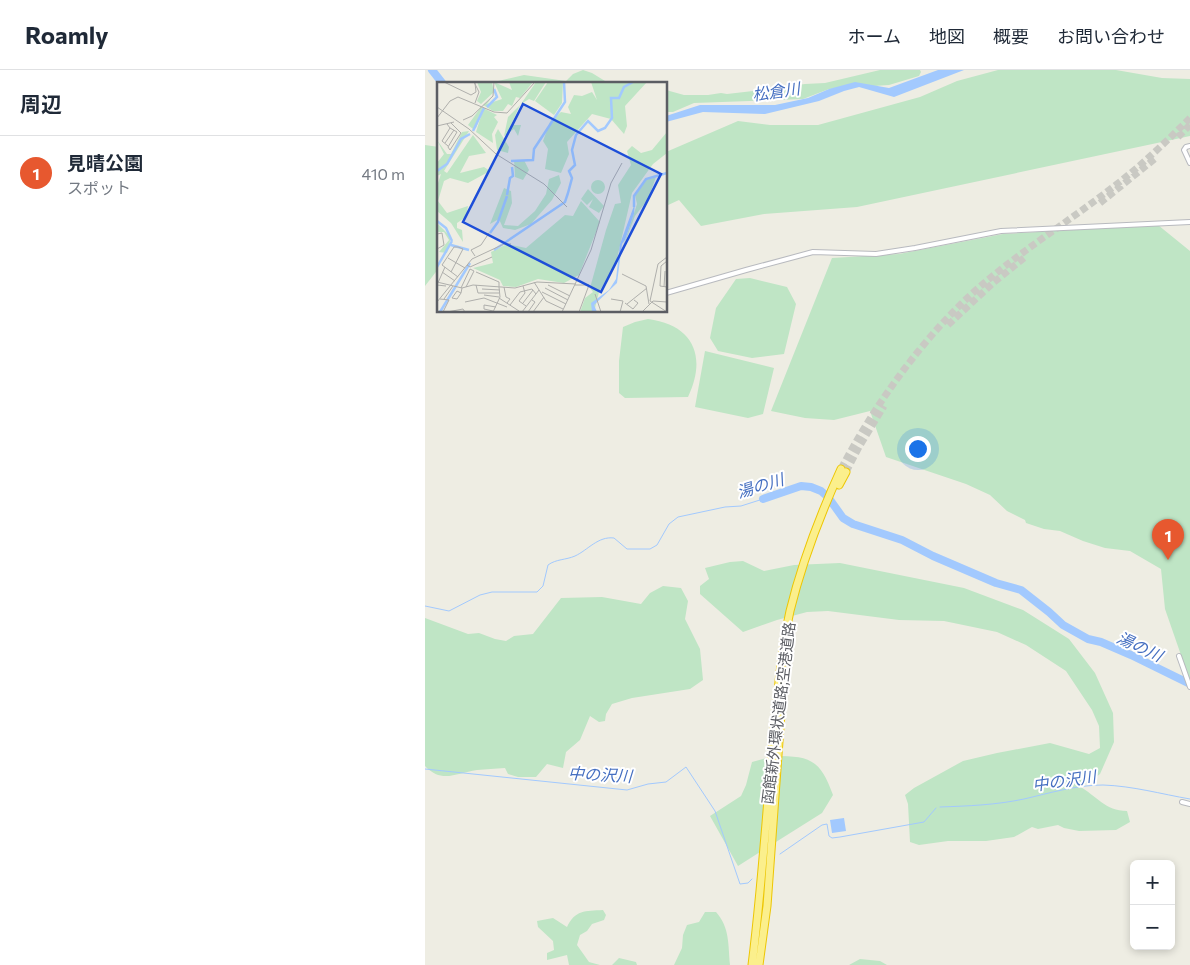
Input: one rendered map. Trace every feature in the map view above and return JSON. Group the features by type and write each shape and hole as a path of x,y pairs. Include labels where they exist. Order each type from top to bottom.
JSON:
{"highway":[{"name":"函館新外環状道路;空港道路","path":"752,965 784,644 798,581 809,544 843,470"},
{"name":"函館新外環状道路;空港道路","path":"759,965 767,906 780,722 788,645 802,582 825,510"}],"street":[{"path":"1190,146 1184,150 1190,163"},
{"path":"667,293 813,252 876,254 1001,231 1190,222"},
{"path":"1179,656 1190,687"},
{"path":"1182,802 1190,804"}],"green space":[{"path":"583,70 605,81 638,82 468,82 498,81 524,75 566,81 573,74"},
{"path":"880,70 920,70 921,72 919,76 889,85 829,89 803,99 694,103 673,112 667,112 667,90 684,95 708,95 825,83"},
{"path":"998,70 1116,70 1162,78 1190,79 1190,136 857,207 764,214 701,226 679,200 667,206 667,152 738,121 770,125 818,125 920,97 957,81"},
{"path":"425,145 437,147 437,271 425,286"},
{"path":"1158,225 1190,251 1190,681 1165,609 1161,569 1130,551 1105,548 1060,531 1044,529 1026,523 1025,520 1007,511 990,495 966,484 886,457 870,411 834,420 805,418 771,411 832,258 899,254 1003,234"},
{"path":"750,278 787,287 796,304 784,354 752,358 718,351 710,338 716,308 736,279"},
{"path":"648,319 664,322 676,328 686,336 692,345 696,356 696,369 694,382 688,397 625,398 619,393 619,361 623,327"},
{"path":"705,351 774,368 763,414 748,418 695,407"},
{"path":"743,561 764,571 794,565 840,563 964,588 1023,610 1069,639 1095,673 1113,713 1114,742 1100,774 1088,783 1079,786 1107,806 1127,811 1130,822 1116,830 1079,831 1058,825 1038,829 1032,827 1014,837 986,841 948,841 919,845 910,842 908,804 905,795 914,788 963,761 997,753 1050,743 1089,754 1100,748 1099,726 1092,710 1066,671 1026,645 997,632 944,621 899,620 828,611 807,612 743,632 700,594 700,586 709,579 705,568"},
{"path":"663,586 681,588 688,601 685,619 700,649 703,680 690,689 632,698 612,704 606,714 605,721 599,722 590,716 580,740 566,752 563,768 547,764 536,777 518,777 508,774 505,768 477,770 443,776 437,775 425,766 425,618 468,634 479,633 506,641 514,636 533,634 561,598 602,597 641,604 650,593"},
{"path":"774,756 797,757 812,762 823,774 833,795 822,813 738,866 710,816 741,796 752,762"},
{"path":"603,910 606,915 604,920 592,924 587,931 580,935 577,945 589,962 600,965 569,965 567,955 547,960 547,953 554,950 553,941 538,927 537,921 553,918 567,927 573,917 581,912"},
{"path":"705,912 716,912 724,924 730,965 674,965 682,948 683,935 687,925 699,922"},
{"path":"619,958 636,962 637,965 612,965"},
{"path":"860,959 880,961 887,965 849,965"}],"water":[{"path":"938,70 964,70 894,97 859,87 819,101 765,114 703,112 667,122 667,116 700,105 775,105 808,98 829,89 855,82 889,88"},
{"path":"844,818 846,831 832,833 830,820"}],"waterway":[{"name":"松倉川","path":"432,70 441,82"},
{"name":"湯の川","path":"763,499 801,486 821,491 828,497 843,518 853,524 902,540 933,556 996,583 1021,590 1063,625 1088,639 1101,642 1131,655 1190,684"},
{"name":"湯の川","path":"425,606 449,611 480,595 492,592 537,592 543,586 548,565 575,556 603,539 614,538 627,549 650,549 657,545 669,524 678,517 725,507 741,506 763,499"},
{"name":"中の沢川","path":"425,769 627,790 648,784 666,782 686,767 715,811 740,884 748,883 752,879"},
{"name":"中の沢川","path":"940,807 1003,803 1093,785 1136,789 1190,799"},
{"name":"中の沢川","path":"780,854 822,825 827,824 829,836 832,838 840,837 924,822 936,808"}],"tunnel":[{"path":"841,469 871,418 906,367 925,343 967,298 1036,243 1127,176 1190,118"},
{"path":"1178,137 1190,125"},
{"path":"1100,203 1157,157"},
{"path":"948,325 993,283 1024,258"},
{"path":"846,472 884,406"}],"place":[{"name":"見晴公園","path":"1168,560"}]}
